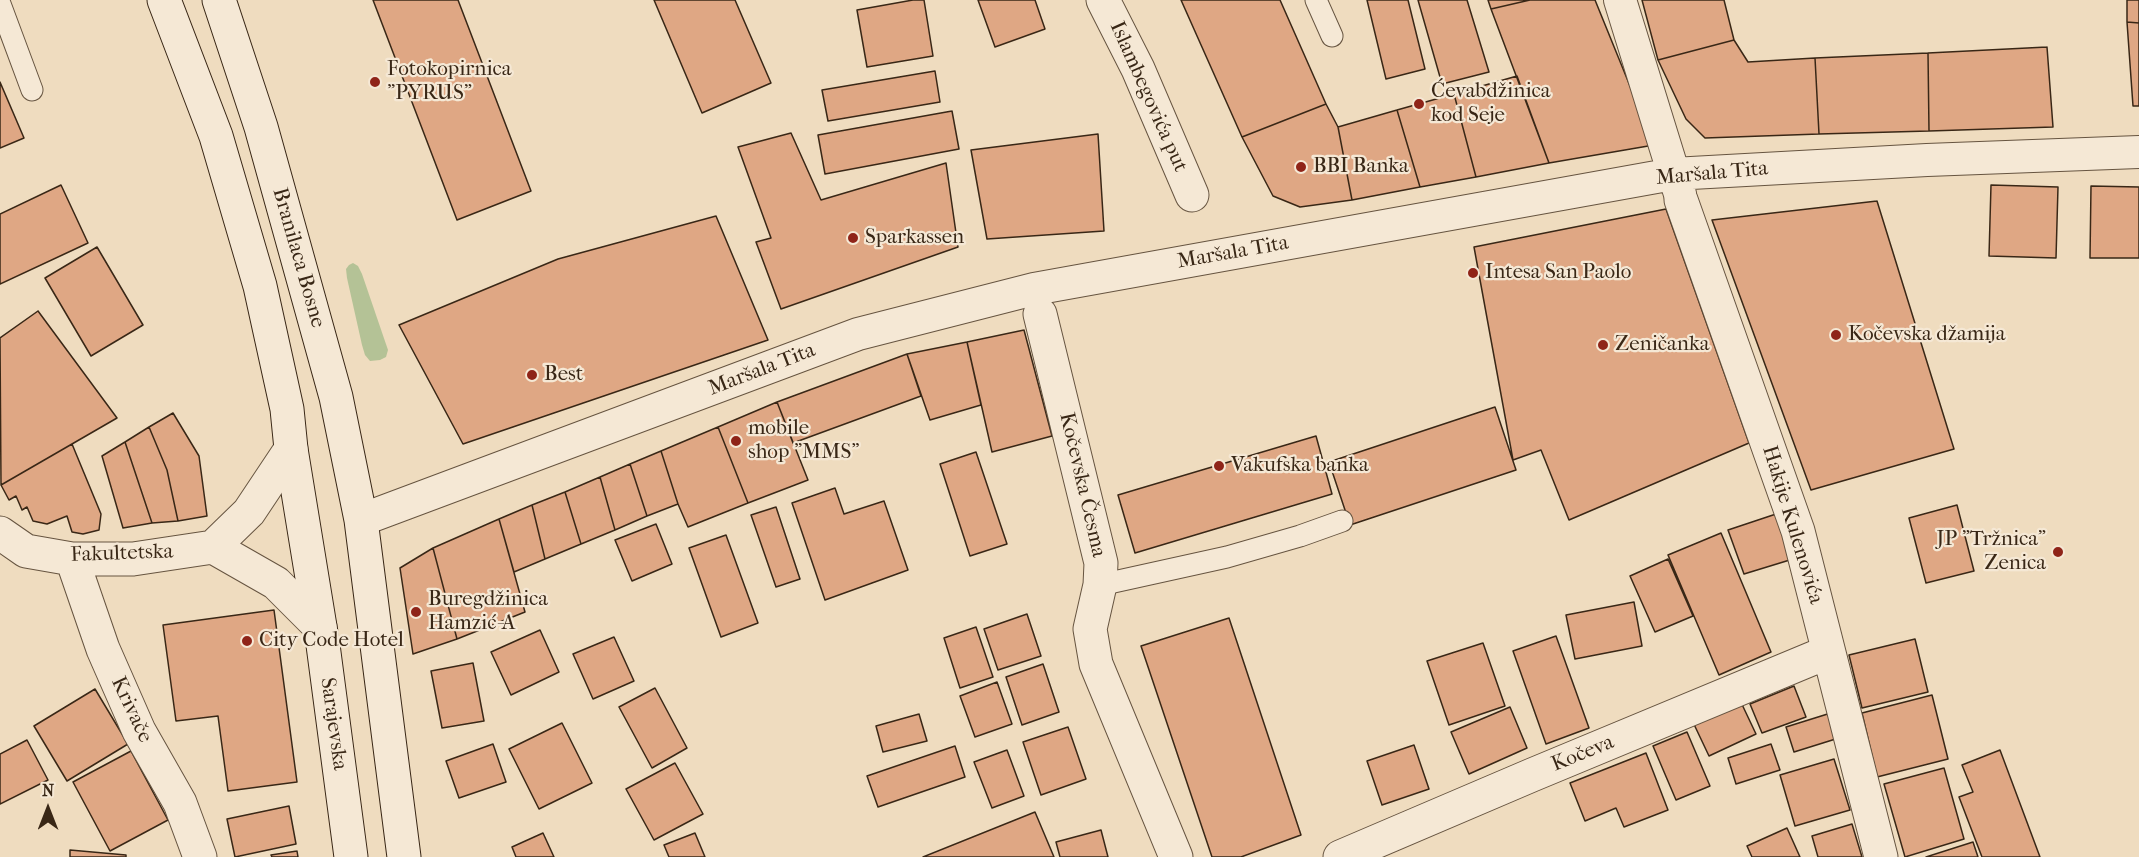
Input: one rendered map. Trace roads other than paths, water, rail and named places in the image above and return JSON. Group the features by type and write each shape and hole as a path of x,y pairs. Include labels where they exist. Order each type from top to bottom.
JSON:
{"street":[{"name":"Branilaca Bosne","path":"164,0 216,136 261,286 287,409 291,449"},
{"name":"Branilaca Bosne","path":"219,0 261,127 334,386 361,520"},
{"name":"Islambegovića put","path":"1103,0 1138,69 1192,195"},
{"path":"1620,0 1677,187"},
{"name":"Maršala Tita","path":"361,520 858,334 1034,290 1677,187 1927,160 2139,152"},
{"name":"Hakije Kulenovića","path":"1677,187 1798,531 1881,857"},
{"name":"Kočevska Česma","path":"1040,314 1101,563 1100,585 1090,629 1096,664 1176,857"},
{"path":"291,449 249,512 213,547 276,583 320,627"},
{"name":"Sarajevska","path":"291,449 320,627 351,857"},
{"path":"361,520 404,857"},
{"name":"Fakultetska","path":"0,533 26,551 72,559 133,559 213,547"},
{"name":"Krivače","path":"72,559 103,649 139,731 180,803 200,857"},
{"name":"Kočeva","path":"1340,857 1828,652"}],"lane":[{"path":"1316,0 1332,36"},
{"path":"0,4 32,90"},
{"path":"1100,585 1227,556 1300,536 1342,521"}],"place":[{"name":"Fotokopirnica \"PYRUS\"","path":"375,82"},
{"name":"Ćevabdžinica kod Seje","path":"1419,104"},
{"name":"BBI Banka","path":"1301,167"},
{"name":"Sparkassen","path":"853,238"},
{"name":"Intesa San Paolo","path":"1473,273"},
{"name":"Kočevska džamija","path":"1836,335"},
{"name":"Zeničanka","path":"1603,345"},
{"name":"Best","path":"532,375"},
{"name":"mobile shop \"MMS\"","path":"736,441"},
{"name":"Vakufska banka","path":"1219,466"},
{"name":"JP \"Tržnica\" Zenica","path":"2058,552"},
{"name":"Buregdžinica Hamzić-A","path":"416,612"},
{"name":"City Code Hotel","path":"247,641"}]}
